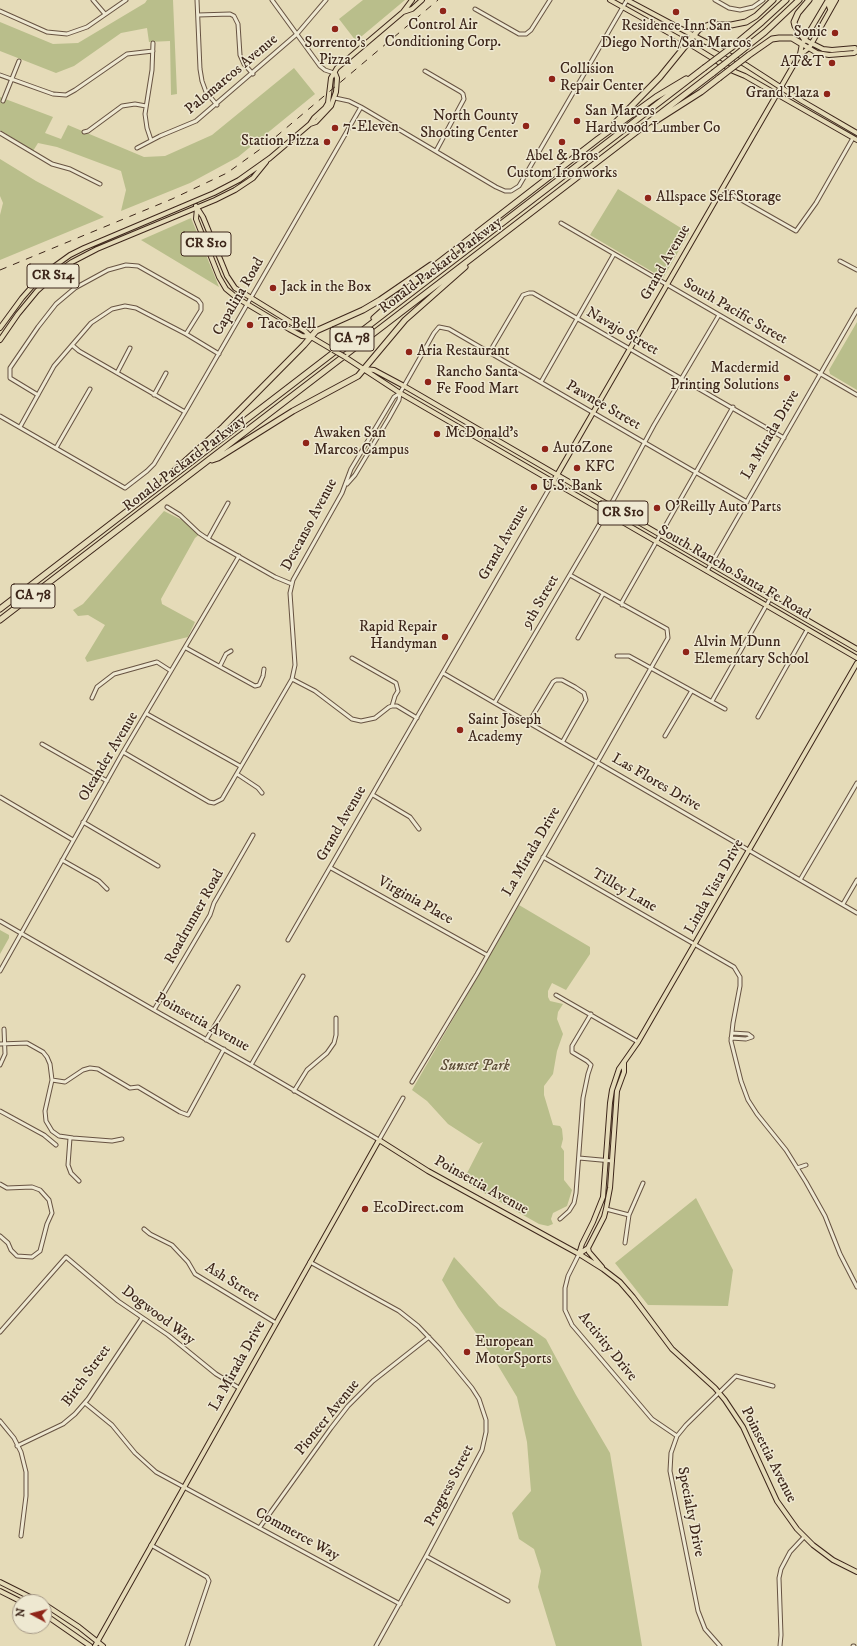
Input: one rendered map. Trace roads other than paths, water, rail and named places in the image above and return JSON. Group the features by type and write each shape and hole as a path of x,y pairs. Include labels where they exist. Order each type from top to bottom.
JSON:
{"highway":[{"path":"598,139 644,95 699,29 704,27 730,25 749,20 774,0"},
{"name":"Ronald Packard Parkway","path":"0,609 732,47 786,0"},
{"name":"Ronald Packard Parkway","path":"0,620 713,73 765,32 799,0"},
{"path":"804,42 794,22 798,13 809,0"},
{"path":"607,154 701,92 772,39 792,38 804,42"},
{"path":"344,344 455,249 598,139 656,97 704,68"},
{"path":"207,461 218,458 293,411 358,376 405,320 492,242"},
{"path":"136,505 223,427 316,331 363,310 380,300 411,277 455,249"}],"main road":[{"name":"CR S14","path":"0,328 22,298 52,268 84,248 233,184 270,158 310,124 328,104 331,78 337,68 403,12 412,0"},
{"path":"415,7 418,0"},
{"name":"CR S14","path":"403,12 415,7 422,0"},
{"path":"610,0 855,139"},
{"path":"627,0 746,65 781,88 857,133"},
{"name":"Grand Avenue","path":"553,482 781,88 800,54 804,42 828,0"},
{"path":"830,9 829,6 832,0"},
{"name":"Grand Avenue","path":"800,54 810,46 836,0"},
{"path":"804,42 821,54 847,54 856,49"},
{"name":"CR S14","path":"310,124 316,122 329,109 335,98 337,78 335,73"},
{"name":"CR S14","path":"0,340 27,302 59,272 84,255 197,208 235,190 258,173 270,158"},
{"name":"CR S10","path":"194,202 203,217 227,276 235,288 364,369"},
{"name":"CR S10","path":"197,208 196,219 219,276 226,289 248,305 302,336 311,337"},
{"name":"South Rancho Santa Fe Road","path":"364,369 374,370 404,386 857,649"},
{"name":"South Rancho Santa Fe Road","path":"364,369 375,378 400,393 857,658"},
{"path":"508,456 510,454 522,455"},
{"name":"Linda Vista Drive","path":"695,944 857,663"},
{"path":"580,1254 582,1244 600,1206 604,1187 605,1160 612,1090 619,1069 638,1042 695,944"},
{"path":"580,1254 588,1248 604,1217 606,1209 612,1160 617,1091 624,1072 624,1063"},
{"name":"Poinsettia Avenue","path":"379,1140 428,1171 580,1254 620,1282 672,1349 720,1394 743,1427 783,1512 804,1537 832,1560 857,1572"},
{"name":"La Mirada Drive","path":"95,1646 379,1140"},
{"path":"588,1248 589,1252 603,1269"},
{"path":"0,1582 24,1594"},
{"path":"0,1592 12,1597"},
{"path":"52,1609 103,1646"},
{"path":"52,1620 90,1646"}],"street":[{"path":"93,0 105,14"},
{"path":"0,11 47,32 67,34 87,28 126,0"},
{"path":"197,0 202,81 206,92 217,105"},
{"path":"272,0 320,66 328,72 335,73"},
{"name":"Palomarcos Avenue","path":"138,148 152,140 193,123 217,105 297,34 326,0"},
{"path":"475,9 519,34 526,34 531,30 550,0"},
{"path":"335,98 349,101 361,107 501,190 511,191 519,186 627,0"},
{"path":"715,0 729,8 742,10 753,7 763,0"},
{"path":"198,15 230,14 234,16 238,24 240,55 244,64 253,74"},
{"path":"152,140 146,122 146,106 152,70 153,43"},
{"path":"0,75 54,94 66,95 76,90 126,54 153,52"},
{"path":"3,101 19,60"},
{"path":"425,71 461,92 463,94 464,101 436,151"},
{"path":"84,132 88,131 122,106 135,104 146,106"},
{"name":"Capalina Road","path":"56,448 125,488 154,464 186,412 361,107"},
{"path":"0,134 52,164 70,169 100,184"},
{"path":"722,190 796,231 816,203 855,139"},
{"name":"South Pacific Street","path":"561,224 857,395"},
{"path":"541,382 614,254"},
{"path":"840,261 857,270"},
{"path":"38,395 10,378 10,368 56,304 75,288 108,270 126,265 138,266 198,300 201,304 201,310 186,334"},
{"name":"Navajo Street","path":"489,353 523,296 533,293 733,407 784,438"},
{"path":"20,427 54,366 91,323 112,309 125,306 145,311 219,354"},
{"name":"La Mirada Drive","path":"707,571 857,310"},
{"path":"610,506 645,442 719,315"},
{"name":"Descanso Avenue","path":"124,752 210,802 214,803 222,799 292,679 295,665 290,593 296,573 346,485 353,465 394,397 400,393 436,330 442,327 449,329"},
{"name":"Pawnee Street","path":"449,329 747,502"},
{"path":"72,345 79,351 186,412"},
{"path":"117,372 130,348"},
{"path":"154,394 166,373"},
{"path":"0,416 56,448 90,390"},
{"path":"346,485 356,475 399,400 400,393"},
{"path":"570,575 622,605 622,602 656,541 733,407"},
{"name":"Grand Avenue","path":"288,940 553,482"},
{"path":"208,538 228,503"},
{"path":"167,507 180,515 199,533 275,577 292,584"},
{"name":"9th Street","path":"495,702 606,513"},
{"name":"Oleander Avenue","path":"0,971 83,822 239,556"},
{"path":"578,638 603,594"},
{"path":"712,702 770,599"},
{"name":"La Mirada Drive","path":"412,1082 487,955 668,638 668,632 666,629 622,605"},
{"path":"758,717 807,630"},
{"path":"186,648 255,686 259,685 264,669"},
{"path":"220,666 226,654 231,651"},
{"path":"618,656 630,656 691,692 725,709"},
{"path":"352,658 395,682 398,687 398,691 392,706"},
{"path":"92,698 97,687 114,674 157,662 171,671"},
{"name":"Las Flores Drive","path":"443,672 857,912"},
{"path":"292,679 315,691 352,719 361,721 374,718 389,706 397,706 417,718"},
{"path":"528,722 553,682 556,680 562,680 575,686 584,693 586,700 563,741"},
{"path":"665,736 691,692"},
{"path":"147,714 240,766"},
{"path":"42,744 107,781"},
{"path":"237,774 258,788 262,794"},
{"path":"800,880 856,785"},
{"path":"373,795 410,817 419,829"},
{"path":"0,797 73,840"},
{"path":"83,822 158,866"},
{"name":"Roadrunner Road","path":"154,1010 210,915 214,903 254,835"},
{"name":"Tilley Lane","path":"543,857 695,944"},
{"path":"62,860 99,881 107,889"},
{"name":"Virginia Place","path":"331,868 487,955"},
{"path":"843,904 857,880"},
{"name":"Poinsettia Avenue","path":"0,921 224,1049 379,1140"},
{"name":"Linda Vista Drive","path":"695,944 734,967 740,977 740,992 731,1038 741,1081 748,1100 756,1114 798,1168 825,1216 840,1254 857,1287"},
{"path":"251,1065 303,976"},
{"path":"206,1040 238,987"},
{"path":"556,995 638,1042"},
{"path":"560,1219 569,1211 574,1203 583,1098 591,1065 588,1061 572,1052 572,1046 591,1014"},
{"path":"294,1091 307,1070 327,1053 334,1043 336,1035 336,1018"},
{"path":"0,1065 5,1054 6,1044 4,1029"},
{"path":"731,1038 746,1039 752,1037 748,1034 732,1033"},
{"path":"0,1044 27,1043 43,1052 50,1064 52,1080 45,1111 46,1121 52,1131 59,1136 70,1138 112,1141 122,1139"},
{"path":"52,1080 65,1082 83,1070 90,1068 103,1072 130,1088 138,1087 180,1112 188,1115 224,1049"},
{"name":"La Mirada Drive","path":"379,1140 403,1098"},
{"path":"0,1111 44,1135 56,1145"},
{"path":"70,1138 68,1165 72,1174 79,1182"},
{"path":"579,1158 612,1160"},
{"path":"798,1168 806,1165"},
{"path":"625,1243 629,1215 643,1183"},
{"path":"0,1184 7,1188 32,1187 40,1190 49,1200 52,1213 47,1224 40,1251 32,1257 17,1256 11,1250 8,1243 0,1236"},
{"path":"606,1209 629,1215"},
{"name":"Ash Street","path":"144,1229 150,1234 172,1245 188,1262 195,1274 199,1277 276,1323"},
{"name":"Activity Drive","path":"580,1254 568,1276 565,1286 565,1310 572,1325 652,1419 677,1436"},
{"name":"Dogwood Way","path":"0,1332 66,1257 118,1301 168,1335 211,1370 239,1388"},
{"name":"Progress Street","path":"310,1262 399,1311 429,1337 472,1388 479,1399 486,1420 486,1432 482,1450 376,1646"},
{"name":"Birch Street","path":"17,1446 62,1424 75,1414 85,1403 142,1318"},
{"name":"Pioneer Avenue","path":"260,1527 348,1406 373,1381 429,1337"},
{"name":"Specialty Drive","path":"720,1646 702,1624 695,1597 670,1471 671,1453 677,1436 686,1425 720,1394 736,1376 773,1386"},
{"name":"Commerce Way","path":"85,1403 112,1425 135,1452 156,1472 400,1604"},
{"path":"0,1421 14,1438 24,1463 27,1482 21,1536"},
{"path":"780,1646 779,1578 781,1569 790,1552 804,1537"},
{"path":"151,1545 207,1577 209,1581 187,1646"},
{"path":"426,1556 508,1601"}],"railway":[{"path":"0,270 172,199 227,173 266,145 438,0"}],"place":[{"name":"Control Air Conditioning Corp.","path":"443,11"},
{"name":"Residence Inn San Diego North/San Marcos","path":"676,12"},
{"name":"Sorrento's Pizza","path":"335,29"},
{"name":"Sonic","path":"835,33"},
{"name":"AT&T","path":"832,63"},
{"name":"Collision Repair Center","path":"552,79"},
{"name":"Grand Plaza","path":"827,94"},
{"name":"San Marcos Hardwood Lumber Co","path":"577,121"},
{"name":"North County Shooting Center","path":"526,126"},
{"name":"7-Eleven","path":"335,128"},
{"name":"Station Pizza","path":"327,142"},
{"name":"Abel & Bros Custom Ironworks","path":"562,142"},
{"name":"Allspace Self Storage","path":"648,198"},
{"name":"Jack in the Box","path":"273,288"},
{"name":"Taco Bell","path":"250,325"},
{"name":"Aria Restaurant","path":"409,352"},
{"name":"Macdermid Printing Solutions","path":"787,378"},
{"name":"Rancho Santa Fe Food Mart","path":"428,382"},
{"name":"McDonald's","path":"437,434"},
{"name":"Awaken San Marcos Campus","path":"306,443"},
{"name":"AutoZone","path":"545,449"},
{"name":"KFC","path":"577,468"},
{"name":"U.S. Bank","path":"534,487"},
{"name":"O'Reilly Auto Parts","path":"657,508"},
{"name":"Rapid Repair Handyman","path":"445,637"},
{"name":"Alvin M Dunn Elementary School","path":"686,652"},
{"name":"Saint Joseph Academy","path":"460,730"},
{"name":"EcoDirect.com","path":"365,1209"},
{"name":"European MotorSports","path":"467,1352"}],"park label":[{"name":"Sunset Park","path":"475,1067"}]}
